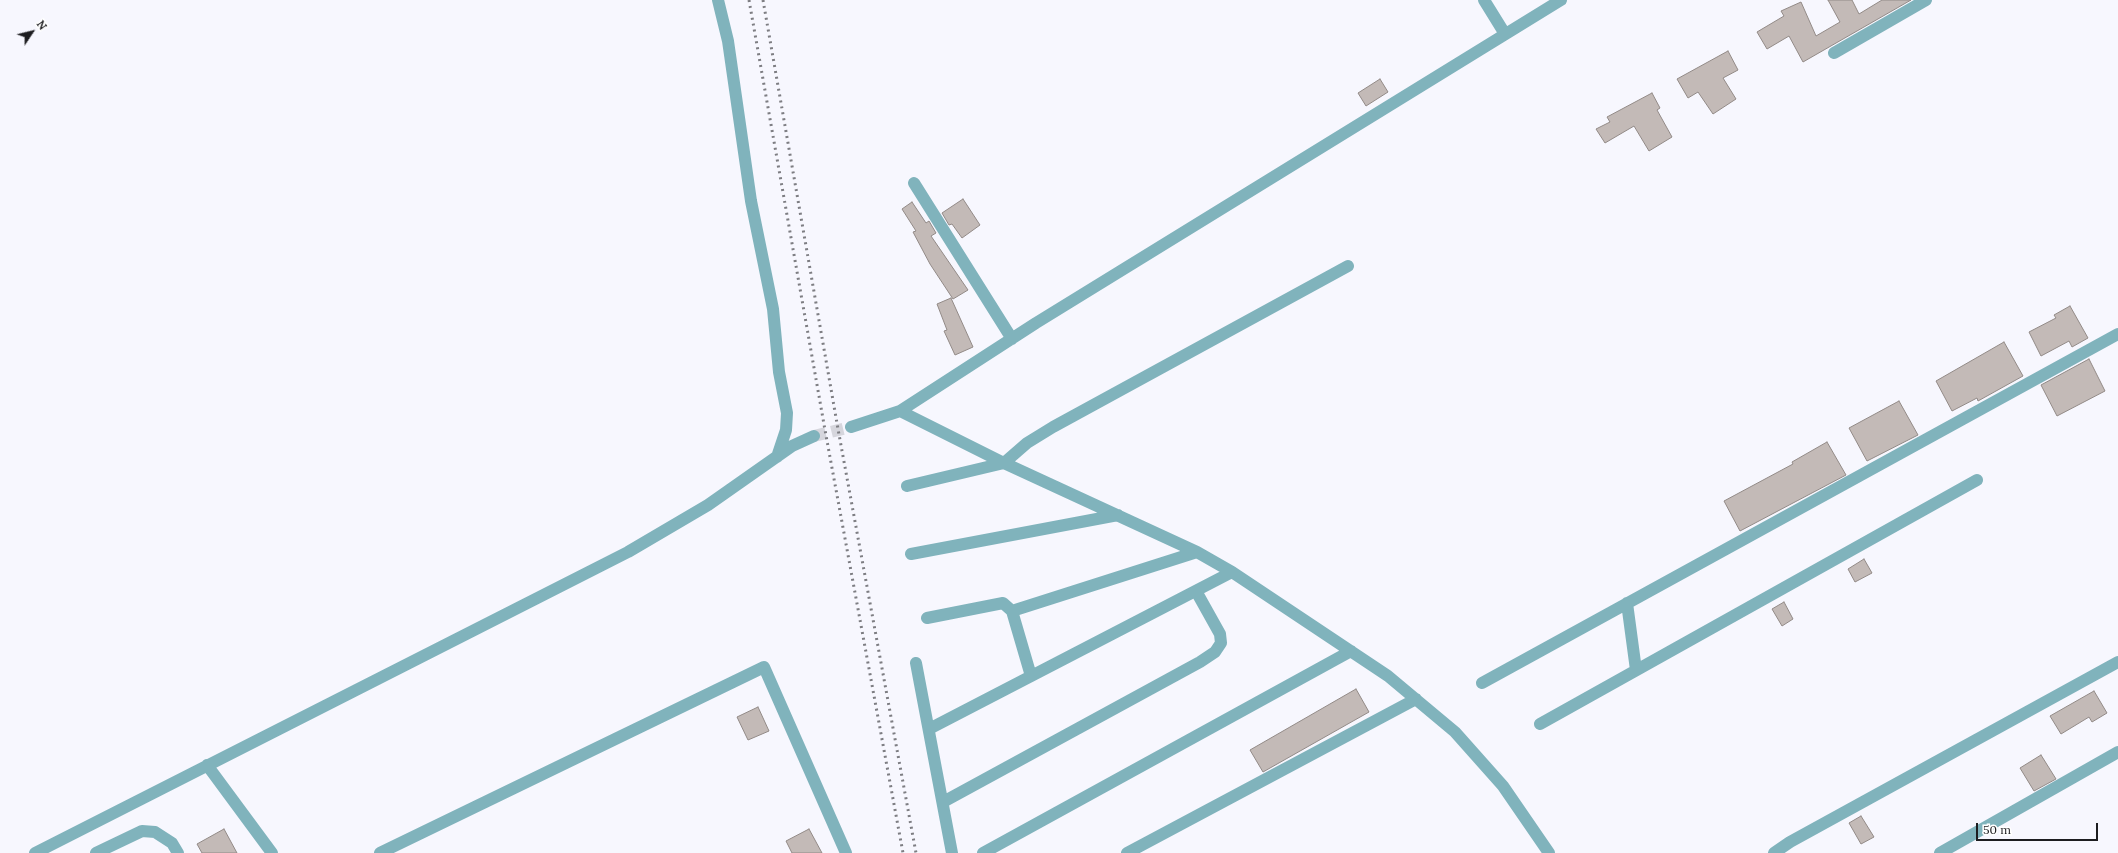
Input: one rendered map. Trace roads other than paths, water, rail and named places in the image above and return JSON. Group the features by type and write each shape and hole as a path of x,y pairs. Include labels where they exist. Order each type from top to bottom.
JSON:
{"street":[{"path":"718,0 728,41 751,201 773,309 778,372 787,413 786,430 777,457"},
{"path":"1484,0 1504,34"},
{"path":"851,427 900,411 1012,339 1561,0"},
{"path":"1834,53 1926,0"},
{"path":"914,183 1012,339"},
{"path":"907,486 1004,462 1027,443 1053,427 1348,266"},
{"path":"1482,683 2118,334"},
{"path":"900,411 1004,462 1197,552 1232,572 1388,676 1455,732 1503,786 1549,853"},
{"path":"35,853 628,552 708,505 792,446 814,436"},
{"path":"1540,724 1977,480"},
{"path":"910,554 1118,515"},
{"path":"1012,611 1197,552"},
{"path":"929,729 1232,572"},
{"path":"943,802 1200,662 1215,652 1221,643 1220,634 1196,591"},
{"path":"927,618 1000,603 1007,604 1012,611 1031,676"},
{"path":"1627,603 1636,670"},
{"path":"983,853 1351,651"},
{"path":"916,662 952,853"},
{"path":"1774,853 1790,842 2118,662"},
{"path":"380,853 764,667 846,853"},
{"path":"1127,853 1416,699"},
{"path":"1940,853 2118,752"},
{"path":"207,766 272,853"},
{"path":"96,853 142,831 155,832 172,843 178,853"}],"tunnel":[{"path":"814,436 851,427"}],"railway":[{"path":"749,0 825,430 903,853"},
{"path":"763,0 838,429 916,853"}]}
